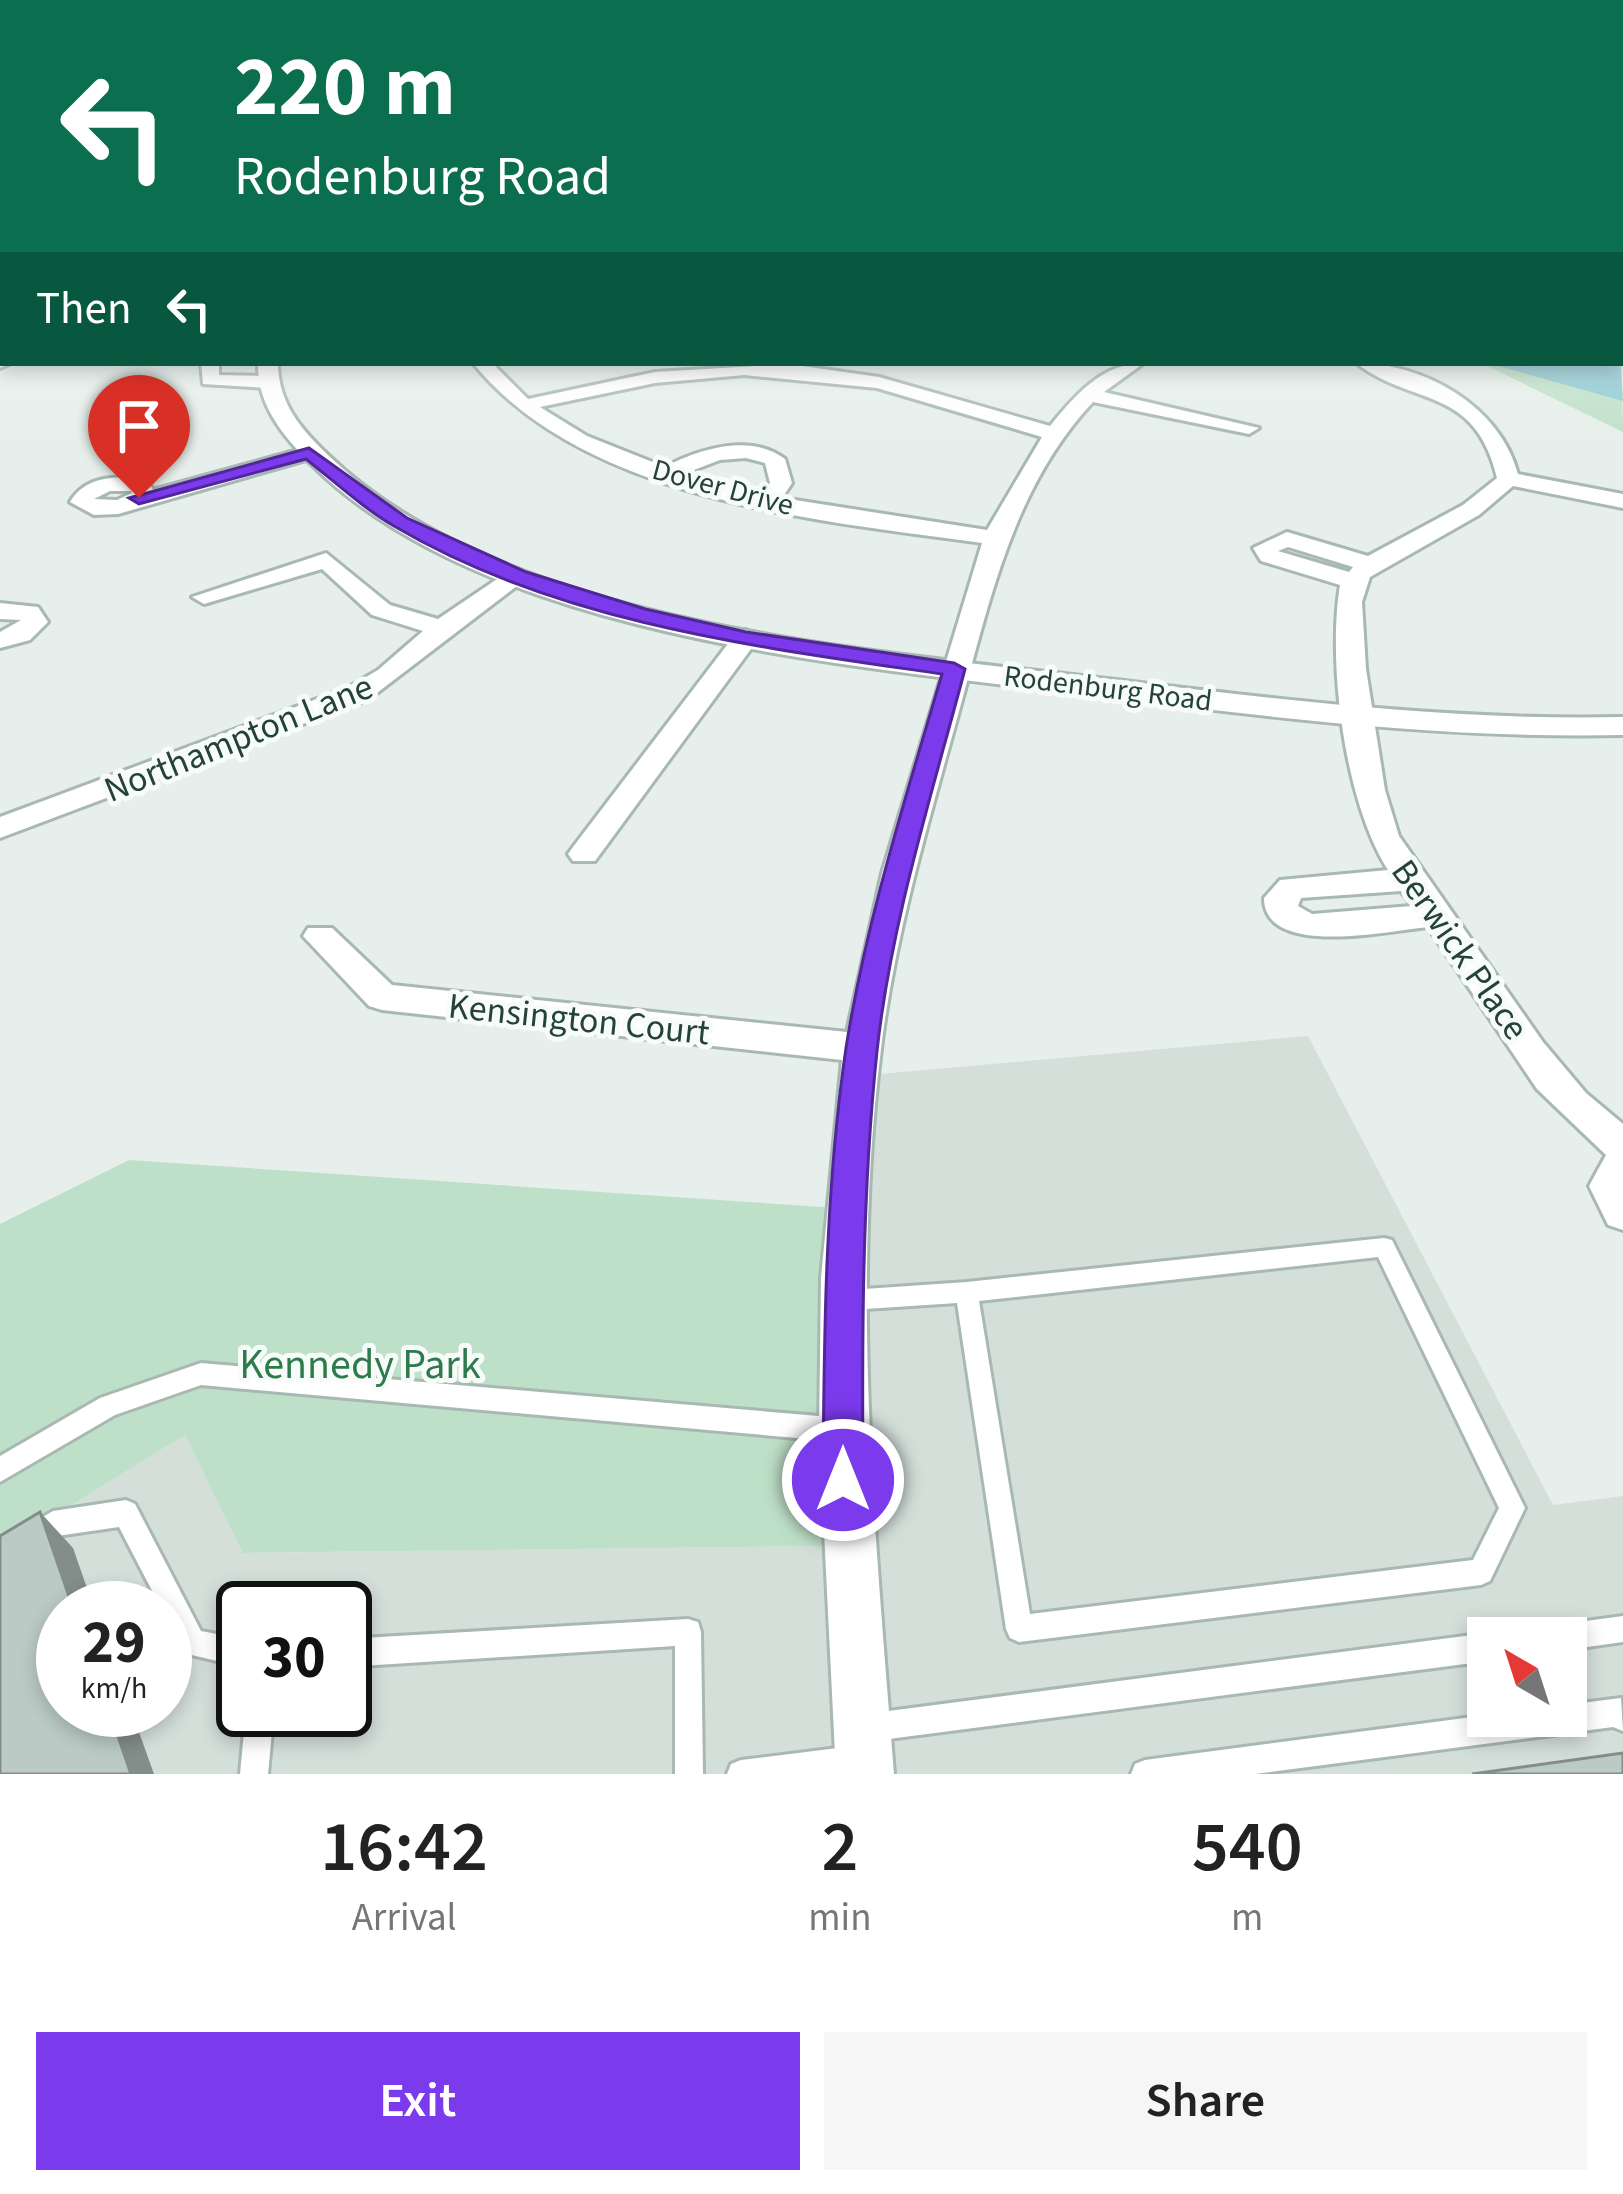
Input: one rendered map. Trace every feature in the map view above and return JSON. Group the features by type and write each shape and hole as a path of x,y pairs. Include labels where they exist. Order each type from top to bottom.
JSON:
{"street":[{"path":"210,366 211,380 268,372"},
{"name":"Dover Drive","path":"485,366 522,406 579,439 668,474 769,501 995,538"},
{"path":"863,1754 843,1430 843,1301 862,1048 898,873 995,538 1020,487 1057,434 1088,395 1125,366"},
{"path":"1373,366 1435,390 1481,419 1502,443 1508,479 1623,501"},
{"path":"522,406 662,374 777,368 880,384 975,416 1057,434"},
{"name":"Rodenburg Road","path":"268,372 309,453 400,522 518,576 640,614 746,638 954,669 1363,719 1519,729 1623,726"},
{"path":"1088,395 1249,428"},
{"path":"668,474 711,453 753,452 774,459 780,470 782,483 769,501"},
{"path":"139,498 309,453"},
{"name":"Berwick Place","path":"1508,479 1477,511 1361,572 1347,640 1380,832 1561,1092 1623,1146"},
{"path":"204,597 326,560 382,610 441,628"},
{"name":"Northampton Lane","path":"0,827 344,700 388,676 441,628 518,576"},
{"path":"0,611 29,612 35,622 0,640"},
{"path":"584,854 746,638"},
{"path":"1412,879 1292,888 1281,898 1281,913 1307,926 1437,915"},
{"name":"Kensington Court","path":"320,936 382,997 862,1048"},
{"path":"1623,1162 1610,1186 1623,1212"}],"lane":[{"path":"843,1301 1384,1247 1512,1508 1481,1572 1019,1629 967,1292"},
{"path":"0,1470 108,1406 201,1374 843,1430"},
{"path":"0,1557 52,1524 126,1513 193,1643 216,1648"},
{"path":"1587,1634 1623,1629"},
{"path":"372,1650 688,1632 689,1774"},
{"path":"741,1774 1467,1651"},
{"path":"1145,1774 1621,1712 1623,1717"},
{"path":"254,1774 257,1737"}],"shaded area":[{"path":"1308,1036 1553,1505 1623,1496 1623,1774 883,1774 852,1291 868,1075"},
{"path":"185,1435 244,1553 832,1546 846,1774 0,1774 0,1549"}],"green space":[{"path":"1487,366 1622,366 1623,432"},
{"name":"Kennedy Park","path":"129,1160 837,1208 832,1546 243,1553 185,1435 0,1549 0,1224"}],"water":[{"path":"1499,366 1621,366 1623,401"}],"building":[{"path":"40,1512 64,1581 36,1581 36,1737 118,1737 131,1774 0,1774 0,1536"},
{"path":"1623,1753 1623,1774 1472,1774"}],"route":[{"path":"139,498 309,453 354,493 400,522 518,576 640,614 746,638 954,669 898,873 862,1048 843,1278 843,1480"}]}
